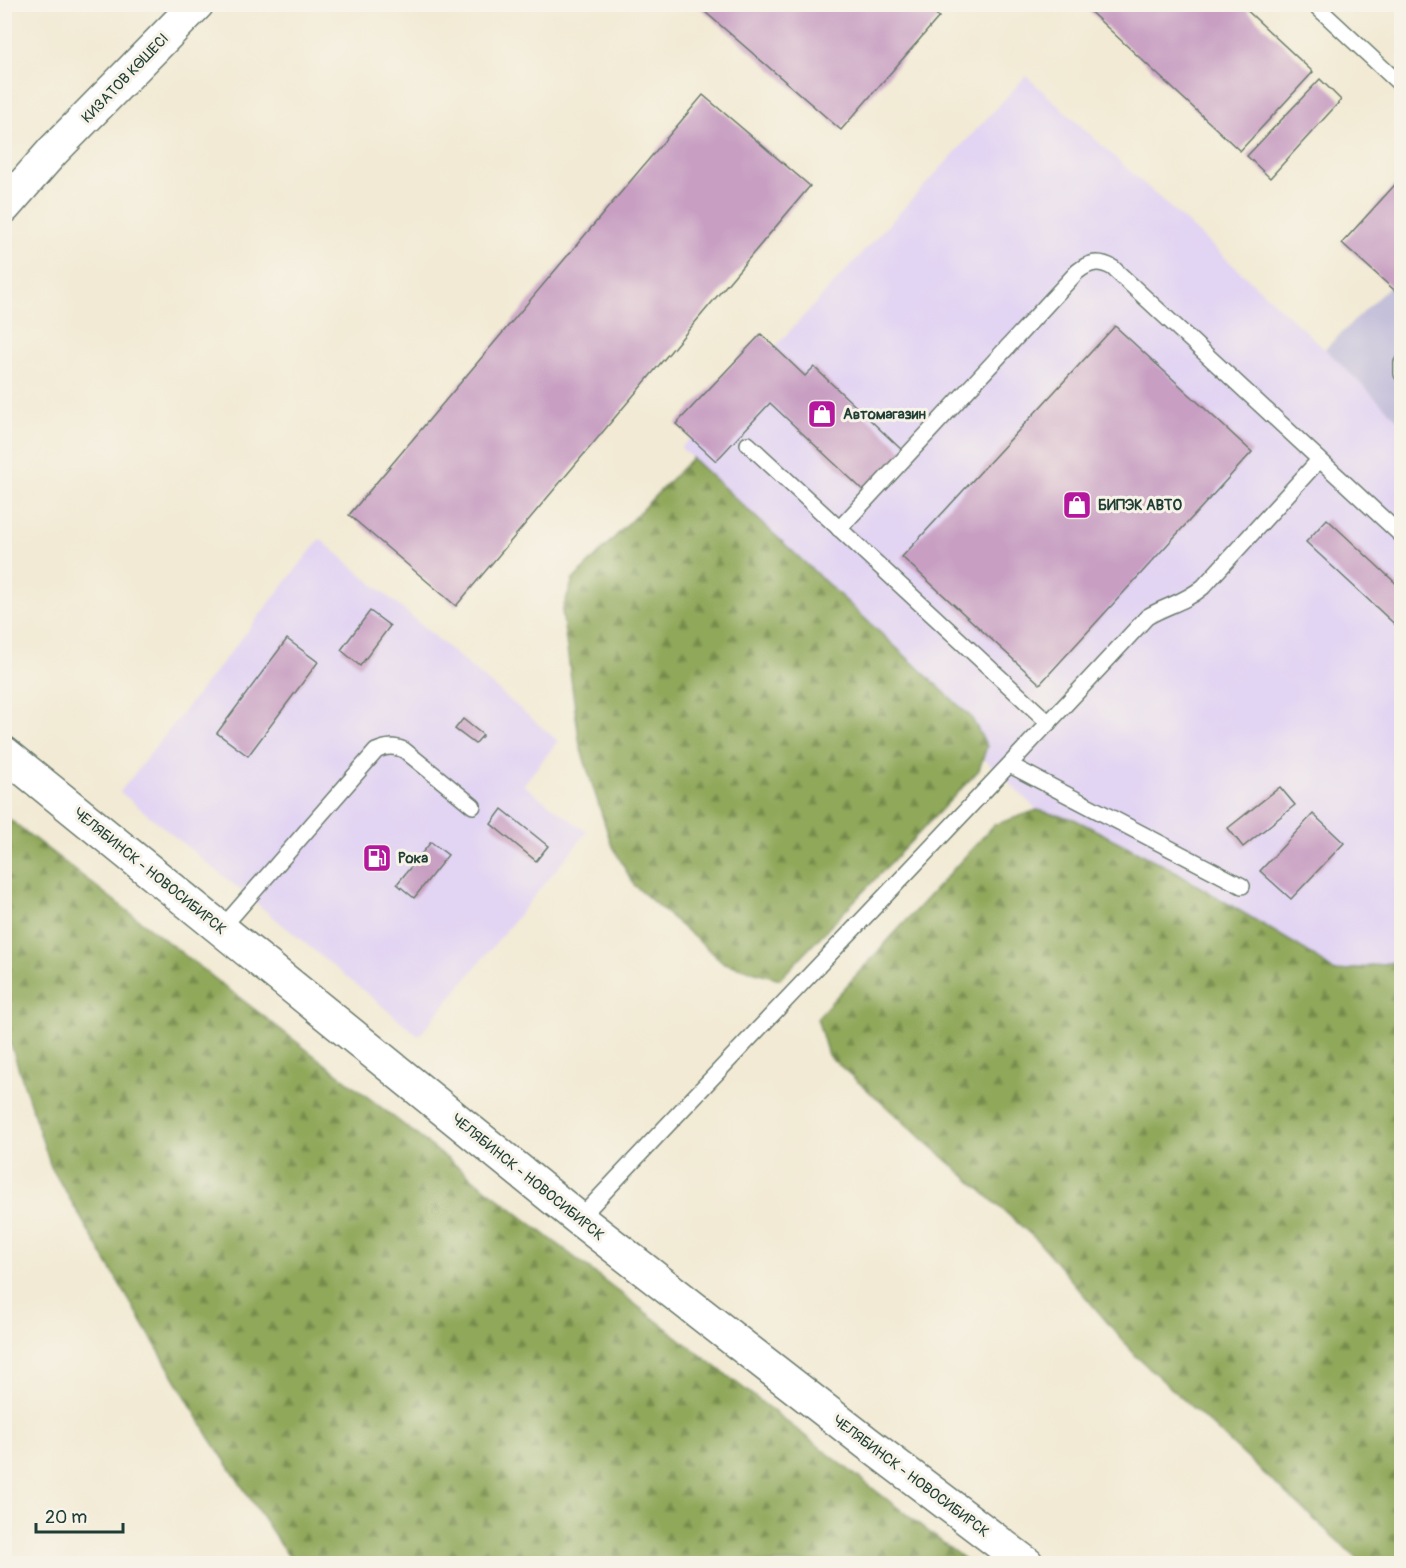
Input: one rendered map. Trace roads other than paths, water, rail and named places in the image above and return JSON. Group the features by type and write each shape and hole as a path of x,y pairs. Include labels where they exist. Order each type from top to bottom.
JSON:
{"main road":[{"name":"КИЗАТОВ КӨШЕСІ","path":"4,207 53,151 196,4"},
{"name":"КИЗАТОВ КӨШЕСІ","path":"4,194 53,151"},
{"name":"ЧЕЛЯБИНСК - НОВОСИБИРСК","path":"4,747 37,778"},
{"name":"ЧЕЛЯБИНСК - НОВОСИБИРСК","path":"4,753 579,1219 867,1443 1028,1563"}],"lane":[{"path":"1314,4 1401,86"},
{"path":"839,529 1077,272 1093,262 1103,263 1113,268 1401,536"},
{"path":"1401,363 1401,374"},
{"path":"748,444 1049,723"},
{"path":"579,1219 749,1037 1010,765 1147,617 1160,609 1189,599 1203,587 1319,460"},
{"path":"221,929 376,751 395,746 404,750 473,806"},
{"path":"1010,765 1242,886"}],"place":[{"name":"Автомагазин","path":"822,414"},
{"name":"БИПЭК АВТО","path":"1077,505"},
{"name":"Рока","path":"377,858"}]}
